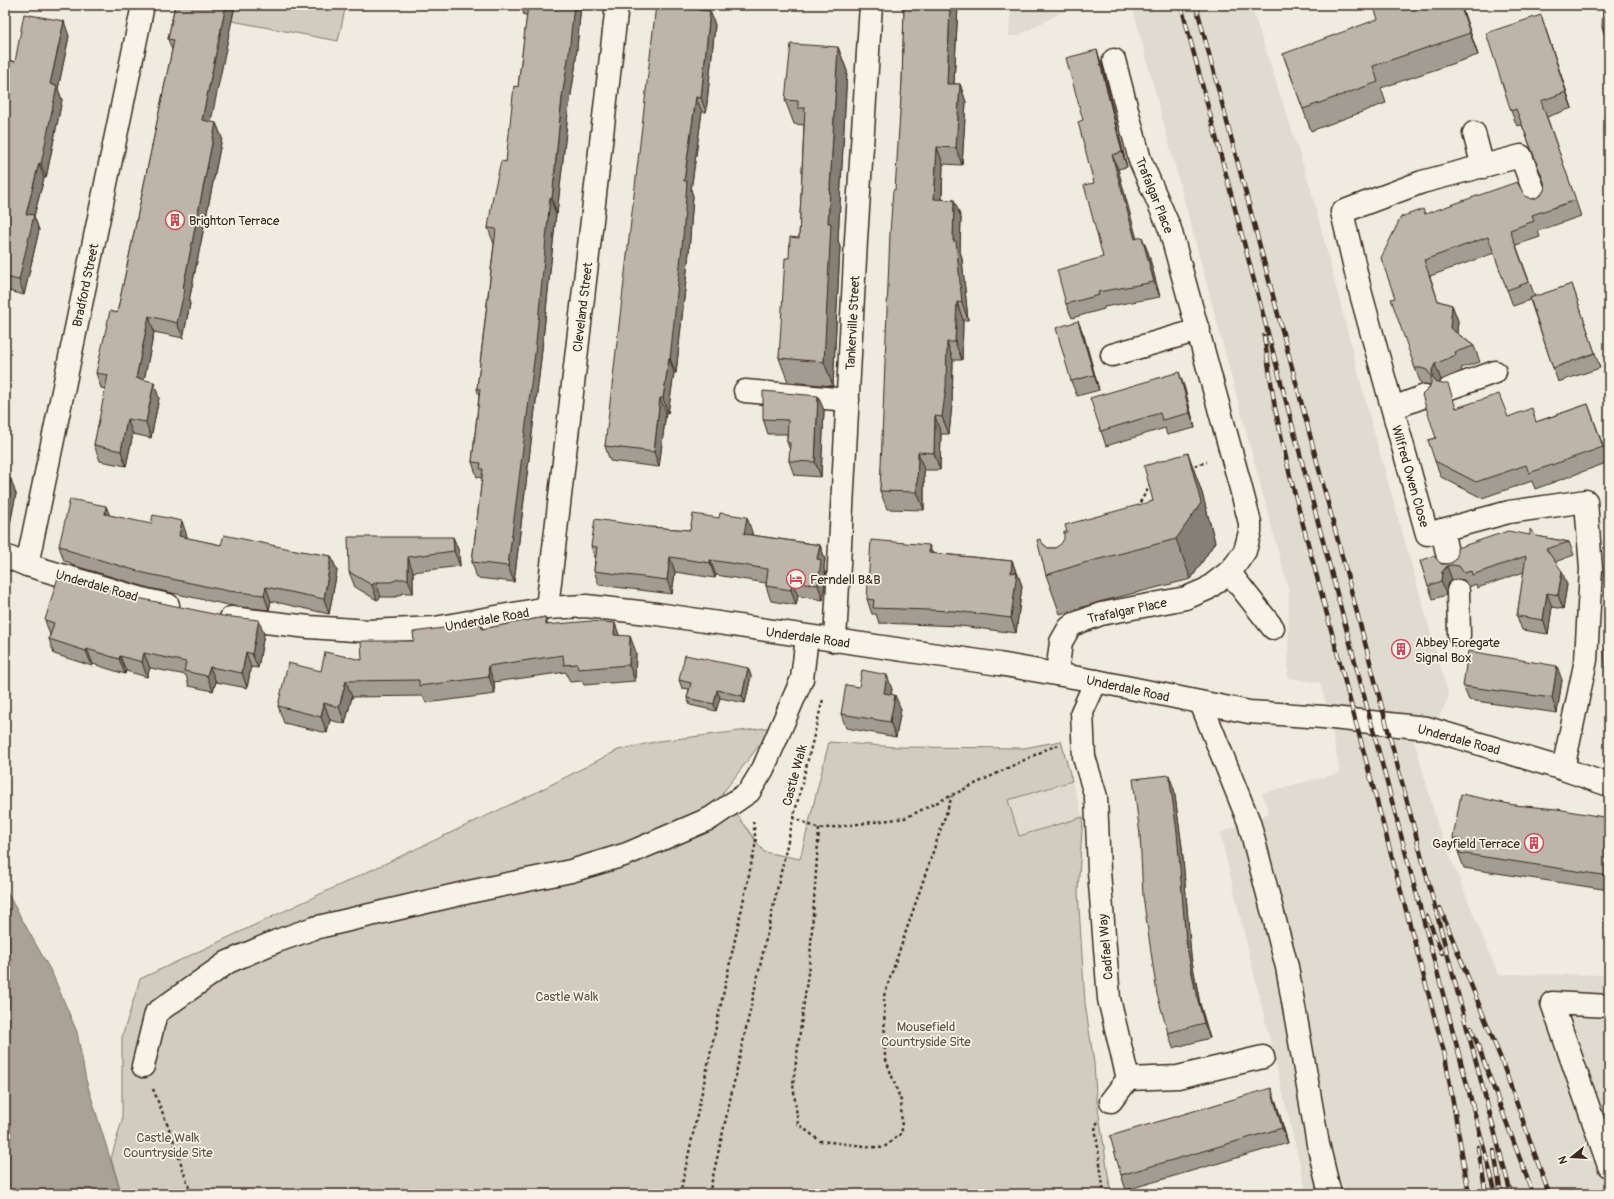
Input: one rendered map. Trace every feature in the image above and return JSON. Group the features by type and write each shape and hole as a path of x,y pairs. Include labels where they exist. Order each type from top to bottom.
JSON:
{"street":[{"name":"Bradford Street","path":"27,565 143,5"},
{"name":"Cleveland Street","path":"547,608 617,5"},
{"name":"Tankerville Street","path":"835,641 871,5"},
{"name":"Trafalgar Place","path":"1057,674 1061,642 1079,614 1101,614 1186,598 1207,589 1229,572 1245,551 1250,532 1250,523 1199,330 1170,229 1140,160 1114,60"},
{"path":"1474,133 1484,167"},
{"name":"Wilfred Owen Close","path":"1538,202 1521,156 1484,167 1422,182 1342,212 1361,294 1427,534 1509,512 1586,501 1591,569 1586,660 1563,769"},
{"path":"1112,355 1199,330"},
{"path":"1450,388 1495,372"},
{"path":"745,391 848,400"},
{"path":"1392,408 1425,396"},
{"path":"1442,530 1450,566"},
{"name":"Underdale Road","path":"5,556 27,565 146,600 185,608"},
{"path":"1229,572 1273,628"},
{"path":"1458,591 1460,636"},
{"name":"Underdale Road","path":"208,613 231,618 309,627 368,631 435,628 547,608 586,606 657,614 1057,674 1249,712 1323,717 1427,728 1563,769 1609,785"},
{"path":"143,1066 156,1013 228,962 314,928 469,892 570,871 627,854 711,818 749,792 764,769 802,679 807,637"},
{"name":"Cadfael Way","path":"1096,681 1082,712 1084,757 1096,797 1099,871 1109,999 1128,1079"},
{"path":"1201,703 1249,822 1287,967 1318,1144 1330,1194"},
{"path":"1609,1006 1552,1003 1609,1166"},
{"path":"1111,1102 1128,1079 1178,1077 1263,1058"}],"path":[{"path":"1183,469 1232,455"},
{"path":"1141,511 1139,504 1154,478"},
{"name":"Castle Walk","path":"709,1194 793,817 825,693"},
{"path":"793,817 819,829 905,818 1046,749 1083,737"},
{"path":"680,1194 756,842 749,792"},
{"path":"819,829 810,958 793,1084 798,1124 820,1141 883,1148 902,1133 901,1101 885,1057 884,996 952,796"},
{"path":"143,1066 172,1136 190,1194"},
{"path":"1104,1194 1095,1126 1111,1102"}],"shaded area":[{"path":"1011,5 1075,5 1018,36 1009,36"},
{"path":"1132,5 1251,5 1310,186 1371,422 1449,697 1437,720 1409,720 1438,827 1498,974 1609,975 1609,1194 1307,1194 1220,833 1269,813 1262,793 1340,773 1329,714 1320,683 1288,678 1289,592"},
{"path":"1072,781 1083,817 1019,836 1008,799"},
{"path":"5,889 52,973 77,1032 86,1080 121,1194 5,1194"}],"green space":[{"path":"235,5 346,5 338,41 232,21"},
{"name":"Castle Walk","path":"773,727 722,794 764,852 800,859 829,742 898,747 1024,748 1061,741 1072,781 1008,800 1019,836 1083,817 1078,891 1085,1003 1094,1063 1096,1094 1111,1194 122,1194 111,1159 122,1120 122,1037 140,979 535,793 618,750 659,741"}],"building":[{"path":"175,5 226,5 202,120 216,123 183,288 185,289 177,323 149,316 136,378 154,382 146,422 127,419 121,451 94,445 108,375 96,373 110,311 117,313 174,40 168,39"},
{"path":"528,5 574,5 569,53 562,97 552,199 550,198 535,353 508,566 472,562 483,469 480,469 481,463 472,462 480,389 477,389 496,229 488,228 501,161 506,162 514,86 518,87"},
{"path":"656,5 700,5 699,10 710,11 701,98 696,97 684,181 687,181 683,237 670,359 669,358 663,398 660,398 654,452 605,446"},
{"path":"902,5 950,5 947,84 960,84 956,148 937,147 934,199 954,200 953,241 956,241 962,303 957,302 955,342 947,342 946,387 942,417 935,416 934,453 918,452 917,492 880,491 890,233 893,190 895,190 902,82 904,8 902,8"},
{"path":"1373,5 1460,5 1470,33 1373,66 1378,82 1303,109 1283,54 1378,19"},
{"path":"1603,5 1609,5 1609,28 1602,27"},
{"path":"24,14 64,21 50,84 57,86 41,164 39,163 26,214 34,215 19,280 5,277 5,134 7,126 5,125 5,59 15,62"},
{"path":"1541,15 1566,92 1541,101 1576,200 1532,215 1534,221 1510,230 1529,282 1507,290 1488,237 1424,260 1438,301 1452,305 1450,328 1474,346 1455,352 1456,355 1435,364 1432,370 1432,376 1436,382 1448,384 1456,408 1499,394 1508,417 1532,408 1536,422 1588,404 1603,447 1529,473 1526,465 1476,482 1435,461 1428,440 1436,438 1422,395 1429,388 1431,376 1427,370 1415,368 1391,299 1395,298 1381,258 1401,217 1423,209 1425,214 1517,182 1525,196 1531,199 1542,194 1545,188 1544,182 1516,109 1511,111 1486,33"},
{"path":"791,44 838,47 828,223 831,223 824,362 779,358 785,258 789,258 790,237 799,238 805,108 798,108 798,101 785,100"},
{"path":"1097,50 1122,152 1112,155 1135,239 1142,237 1154,282 1098,292 1099,295 1066,304 1057,270 1103,257 1084,185 1094,183 1078,122 1083,120 1066,58"},
{"path":"1572,284 1595,353 1553,368 1530,298"},
{"path":"1078,321 1094,375 1071,381 1056,328"},
{"path":"1179,372 1190,413 1162,420 1160,413 1101,431 1090,398"},
{"path":"763,391 818,396 815,462 789,461 790,443 787,442 788,420 763,419"},
{"path":"1188,453 1201,503 1176,539 1084,563 1046,575 1037,540 1040,539 1048,548 1055,548 1061,544 1064,539 1064,532 1067,532 1065,525 1153,501 1144,466"},
{"path":"5,478 11,479 5,505"},
{"path":"70,499 106,506 105,514 151,524 153,515 182,521 179,536 221,545 224,535 331,556 324,599 266,587 264,595 228,591 144,573 67,550 67,548 59,546"},
{"path":"720,513 747,517 744,534 820,545 817,559 821,560 818,585 792,581 791,590 766,586 768,569 710,560 710,563 670,557 667,580 594,571 597,547 591,546 595,519 649,527 690,530 693,514 719,518"},
{"path":"1530,529 1536,536 1569,542 1546,549 1562,571 1558,595 1547,593 1543,620 1517,616 1526,556 1472,575 1471,571 1464,573 1459,566 1447,566 1442,572 1441,581 1428,586 1420,561 1434,556 1441,564 1448,564 1453,562 1457,556 1457,548 1508,531 1530,535"},
{"path":"348,537 453,537 454,551 408,557 408,579 398,579 391,582 376,582 372,585 349,572"},
{"path":"871,540 929,545 929,553 1012,561 1011,573 1017,572 1011,618 955,611 873,608 874,600 867,599"},
{"path":"59,574 138,598 223,616 259,620 252,654 246,652 242,673 210,667 207,676 184,671 186,662 144,653 142,662 120,656 119,659 87,649 86,651 49,639 54,623 45,620"},
{"path":"545,617 546,625 591,621 615,623 614,635 630,636 629,665 578,669 577,664 564,665 563,655 488,666 489,677 419,686 419,680 346,681 339,707 324,703 321,717 278,706 288,663 321,671 325,652 362,660 361,641 414,641 413,632 481,623 482,629"},
{"path":"1604,650 1609,650 1609,712"},
{"path":"1468,651 1557,666 1552,698 1463,686"},
{"path":"685,655 748,668 742,696 717,690 714,704 687,698 691,683 679,680"},
{"path":"862,670 887,675 884,693 895,695 890,722 841,714 846,685 859,687"},
{"path":"1169,775 1177,832 1186,942 1195,989 1204,1023 1168,1033 1157,994 1143,896 1140,835 1133,779"},
{"name":"Gayfield Terrace","path":"1461,794 1514,805 1557,809 1609,818 1609,876 1459,853 1462,840 1453,838"},
{"path":"1271,1088 1282,1128 1121,1175 1110,1136"}],"railway":[{"path":"1181,5 1496,1194"},
{"path":"1196,5 1511,1194"},
{"path":"1264,336 1275,408 1290,476 1445,1056 1469,1194"},
{"path":"1440,908 1501,1059 1549,1194"},
{"path":"1427,916 1442,953"},
{"path":"1471,1027 1533,1194"},
{"path":"1478,1147 1486,1194"},
{"path":"1494,1151 1501,1194"}],"place":[{"name":"Brighton Terrace","path":"175,220"},
{"name":"Ferndell B&B","path":"796,579"},
{"name":"Abbey Foregate Signal Box","path":"1401,649"},
{"name":"Gayfield Terrace","path":"1534,843"}],"park label":[{"name":"Mousefield Countryside Site","path":"926,1034"},
{"name":"Castle Walk Countryside Site","path":"168,1144"}]}
